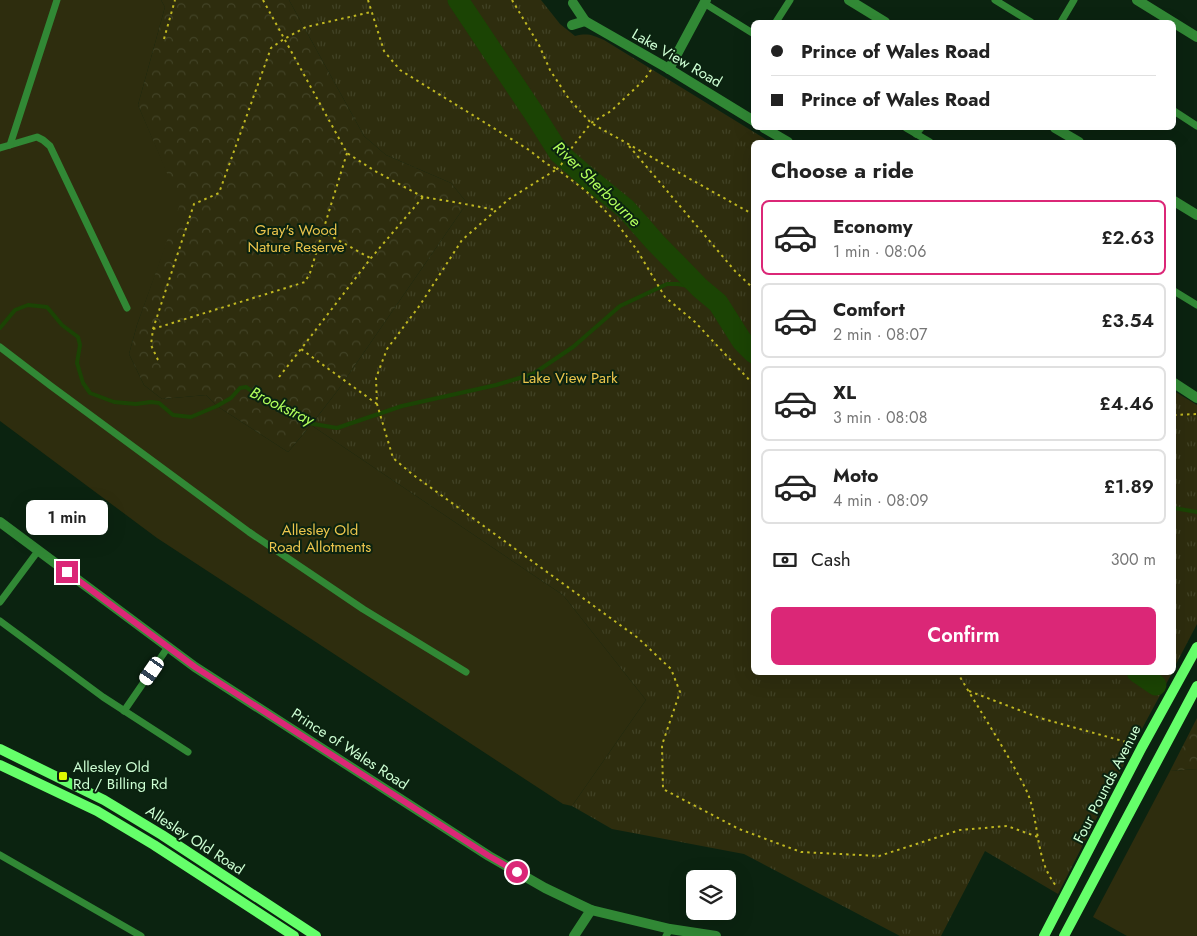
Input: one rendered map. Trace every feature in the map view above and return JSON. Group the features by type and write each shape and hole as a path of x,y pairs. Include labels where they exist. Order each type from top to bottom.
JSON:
{"main road":[{"name":"Four Pounds Avenue","path":"1044,936 1142,747 1197,647"},
{"path":"1064,936 1197,686"},
{"name":"Allesley Old Road","path":"0,749 104,800 162,835 316,936"},
{"name":"Allesley Old Road","path":"0,765 97,811 154,845 294,936"},
{"path":"234,897 240,887"}],"street":[{"path":"849,0 882,20"},
{"path":"669,68 705,2"},
{"path":"1143,2 1171,20"},
{"name":"Lake View Road","path":"573,3 585,21 669,68 751,119"},
{"path":"572,25 585,21"},
{"path":"1176,23 1197,37"},
{"path":"767,130 785,140"},
{"path":"1058,130 1076,140"},
{"path":"1176,202 1197,215"},
{"path":"1176,384 1197,398"},
{"name":"Prince of Wales Road","path":"0,522 195,667 489,856 545,888 591,910 668,933 716,936"},
{"path":"574,936 591,910"}],"lane":[{"path":"10,145 57,0"},
{"path":"777,20 790,0"},
{"path":"995,0 1028,20"},
{"path":"1062,20 1074,0"},
{"path":"705,2 751,32"},
{"path":"1176,112 1197,126"},
{"path":"918,131 928,140"},
{"path":"0,148 37,137 50,146 127,308"},
{"path":"1176,291 1197,305"},
{"path":"0,346 51,386 249,532 363,609 466,672"},
{"path":"0,602 38,551"},
{"path":"0,621 103,697 188,752"},
{"path":"124,711 168,647"},
{"path":"0,855 141,936"}],"path":[{"path":"164,39 175,0"},
{"path":"263,0 347,153 375,171 423,197 496,210"},
{"path":"368,0 384,52 400,70 521,145 586,191 615,221 632,243 665,296 695,322 751,382"},
{"path":"512,0 550,70 569,99 591,123 751,213"},
{"path":"158,360 151,345 153,328 194,204 219,192 271,48 284,38 306,27 372,12"},
{"path":"656,61 644,80 611,111 591,123 557,169 509,199 462,240 420,305 387,349 376,378 377,404 393,458 412,474 638,638 671,669 680,692 662,745 663,789 739,829 801,852 879,856 960,830 1008,826 1038,837"},
{"path":"627,144 735,271 751,286"},
{"path":"153,328 305,282 310,273 347,153"},
{"path":"279,377 371,258 423,197"},
{"path":"322,232 371,258"},
{"path":"301,349 377,404"},
{"path":"1176,415 1197,414"},
{"path":"959,675 1005,750 1028,793 1033,807 1043,863 1051,880 1065,897"},
{"path":"968,690 1040,718 1142,747"}],"green space":[{"name":"Allesley Old Road Allotments","path":"0,0 161,0 165,7 138,105 181,204 137,325 129,354 144,385 162,399 206,395 217,406 288,452 311,425 563,595 646,700 572,806 563,804 157,538 0,421"},
{"name":"Gray's Wood Nature Reserve","path":"161,0 289,0 364,136 386,155 451,183 467,203 338,390 288,452 217,406 206,395 162,399 144,385 129,354 137,325 180,204 138,105 165,7"},
{"name":"Lake View Park","path":"289,0 541,0 560,24 575,36 590,35 604,40 767,140 751,140 751,675 1171,675 1058,894 985,851 941,936 900,936 744,854 612,829 572,806 646,700 563,595 311,425 338,390 467,203 451,183 386,155 364,136"},
{"path":"1176,392 1197,405 1197,624 1176,664"},
{"path":"1197,718 1197,769 1170,771"},
{"path":"1197,769 1197,936 1127,936 1093,917 1170,771"}],"waterway":[{"name":"River Sherbourne","path":"458,0 559,153 626,209 700,288 718,303 742,341 751,350"},
{"name":"Brookstray","path":"0,328 15,310 28,305 47,307 62,325 78,337 80,345 77,363 83,383 90,393 114,402 136,404 159,403 173,415 191,417 217,406 231,398 240,388 246,387 267,402 308,423 337,428 402,406 496,385 533,374 573,347 620,306 667,284 700,288"},
{"name":"River Sherbourne","path":"1176,508 1197,512"},
{"name":"River Sherbourne","path":"1141,675 1156,685"}],"place":[{"name":"Allesley Old Rd / Billing Rd","path":"63,776"}],"route":[{"path":"67,572 195,667 489,856 517,872"}]}
